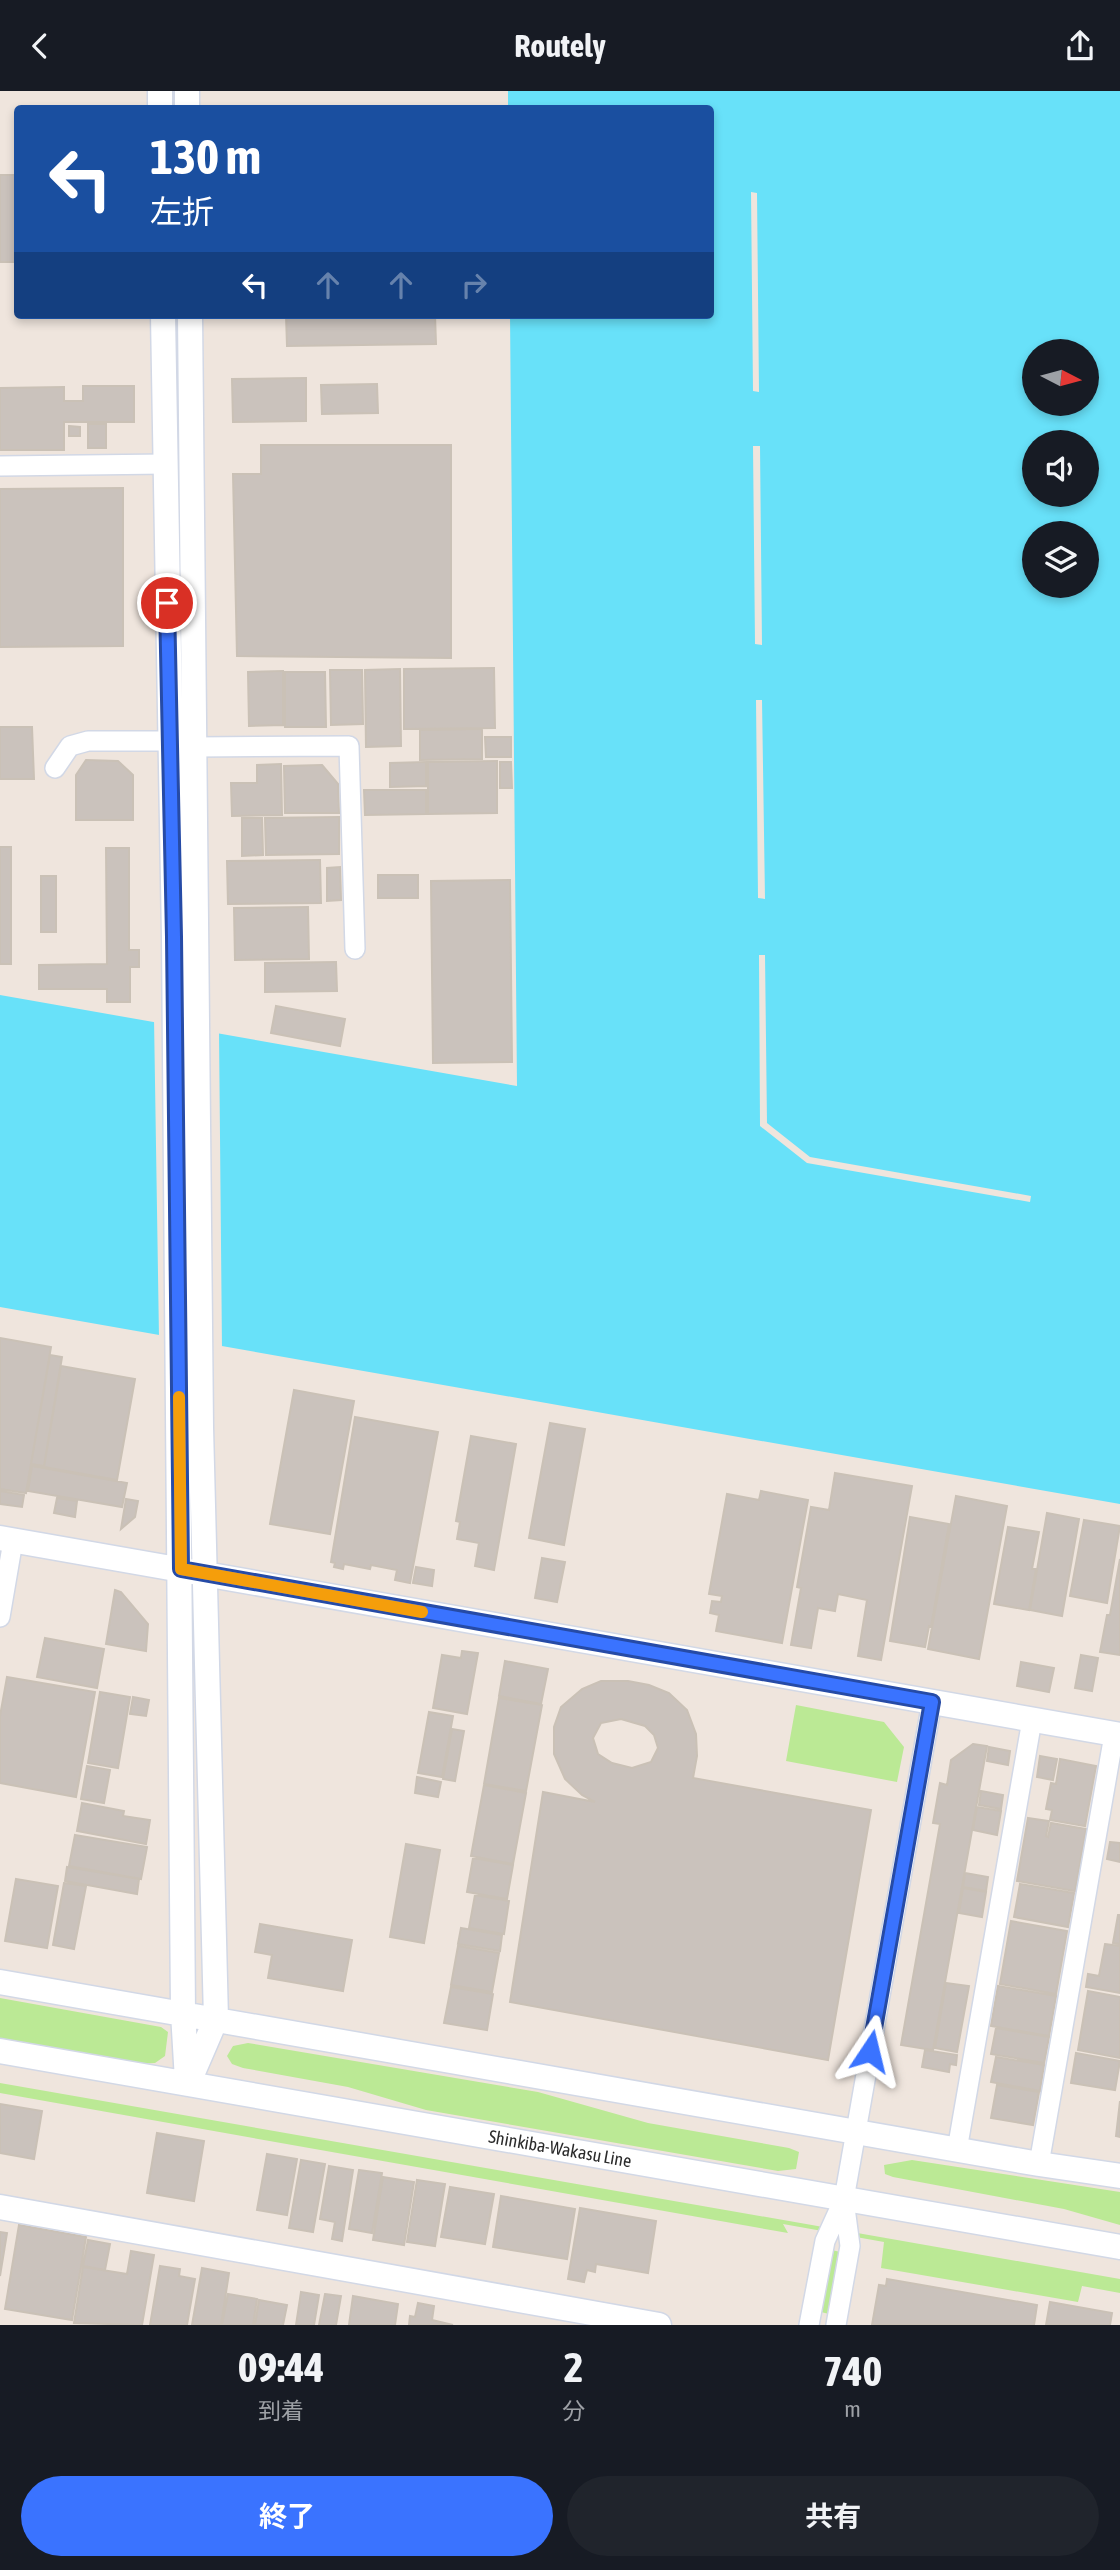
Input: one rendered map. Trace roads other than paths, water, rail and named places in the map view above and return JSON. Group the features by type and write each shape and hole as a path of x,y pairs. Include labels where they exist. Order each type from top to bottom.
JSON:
{"street":[{"path":"163,319 169,741 186,939"},
{"path":"188,2084 184,2013 181,1569 190,1425 186,939 196,747 190,319"},
{"path":"0,466 166,464"},
{"path":"55,768 70,747 88,741 169,741 196,747 349,746 355,949"},
{"path":"188,2084 216,2019 206,1574 190,1425"},
{"path":"0,1617 7,1539 1117,1735 1039,2164"},
{"path":"809,2325 824,2241 844,2199 932,1702"},
{"path":"957,2150 1032,1720"},
{"path":"0,1982 957,2150 1120,2176"},
{"name":"Shinkiba-Wakasu Line","path":"0,2051 1120,2247"},
{"path":"836,2325 850,2245 844,2199"},
{"path":"0,2207 659,2325"}],"water":[{"path":"508,91 1120,91 1120,1504 0,1307 0,995 517,1086 510,319 714,319 714,105 508,105"}]}
